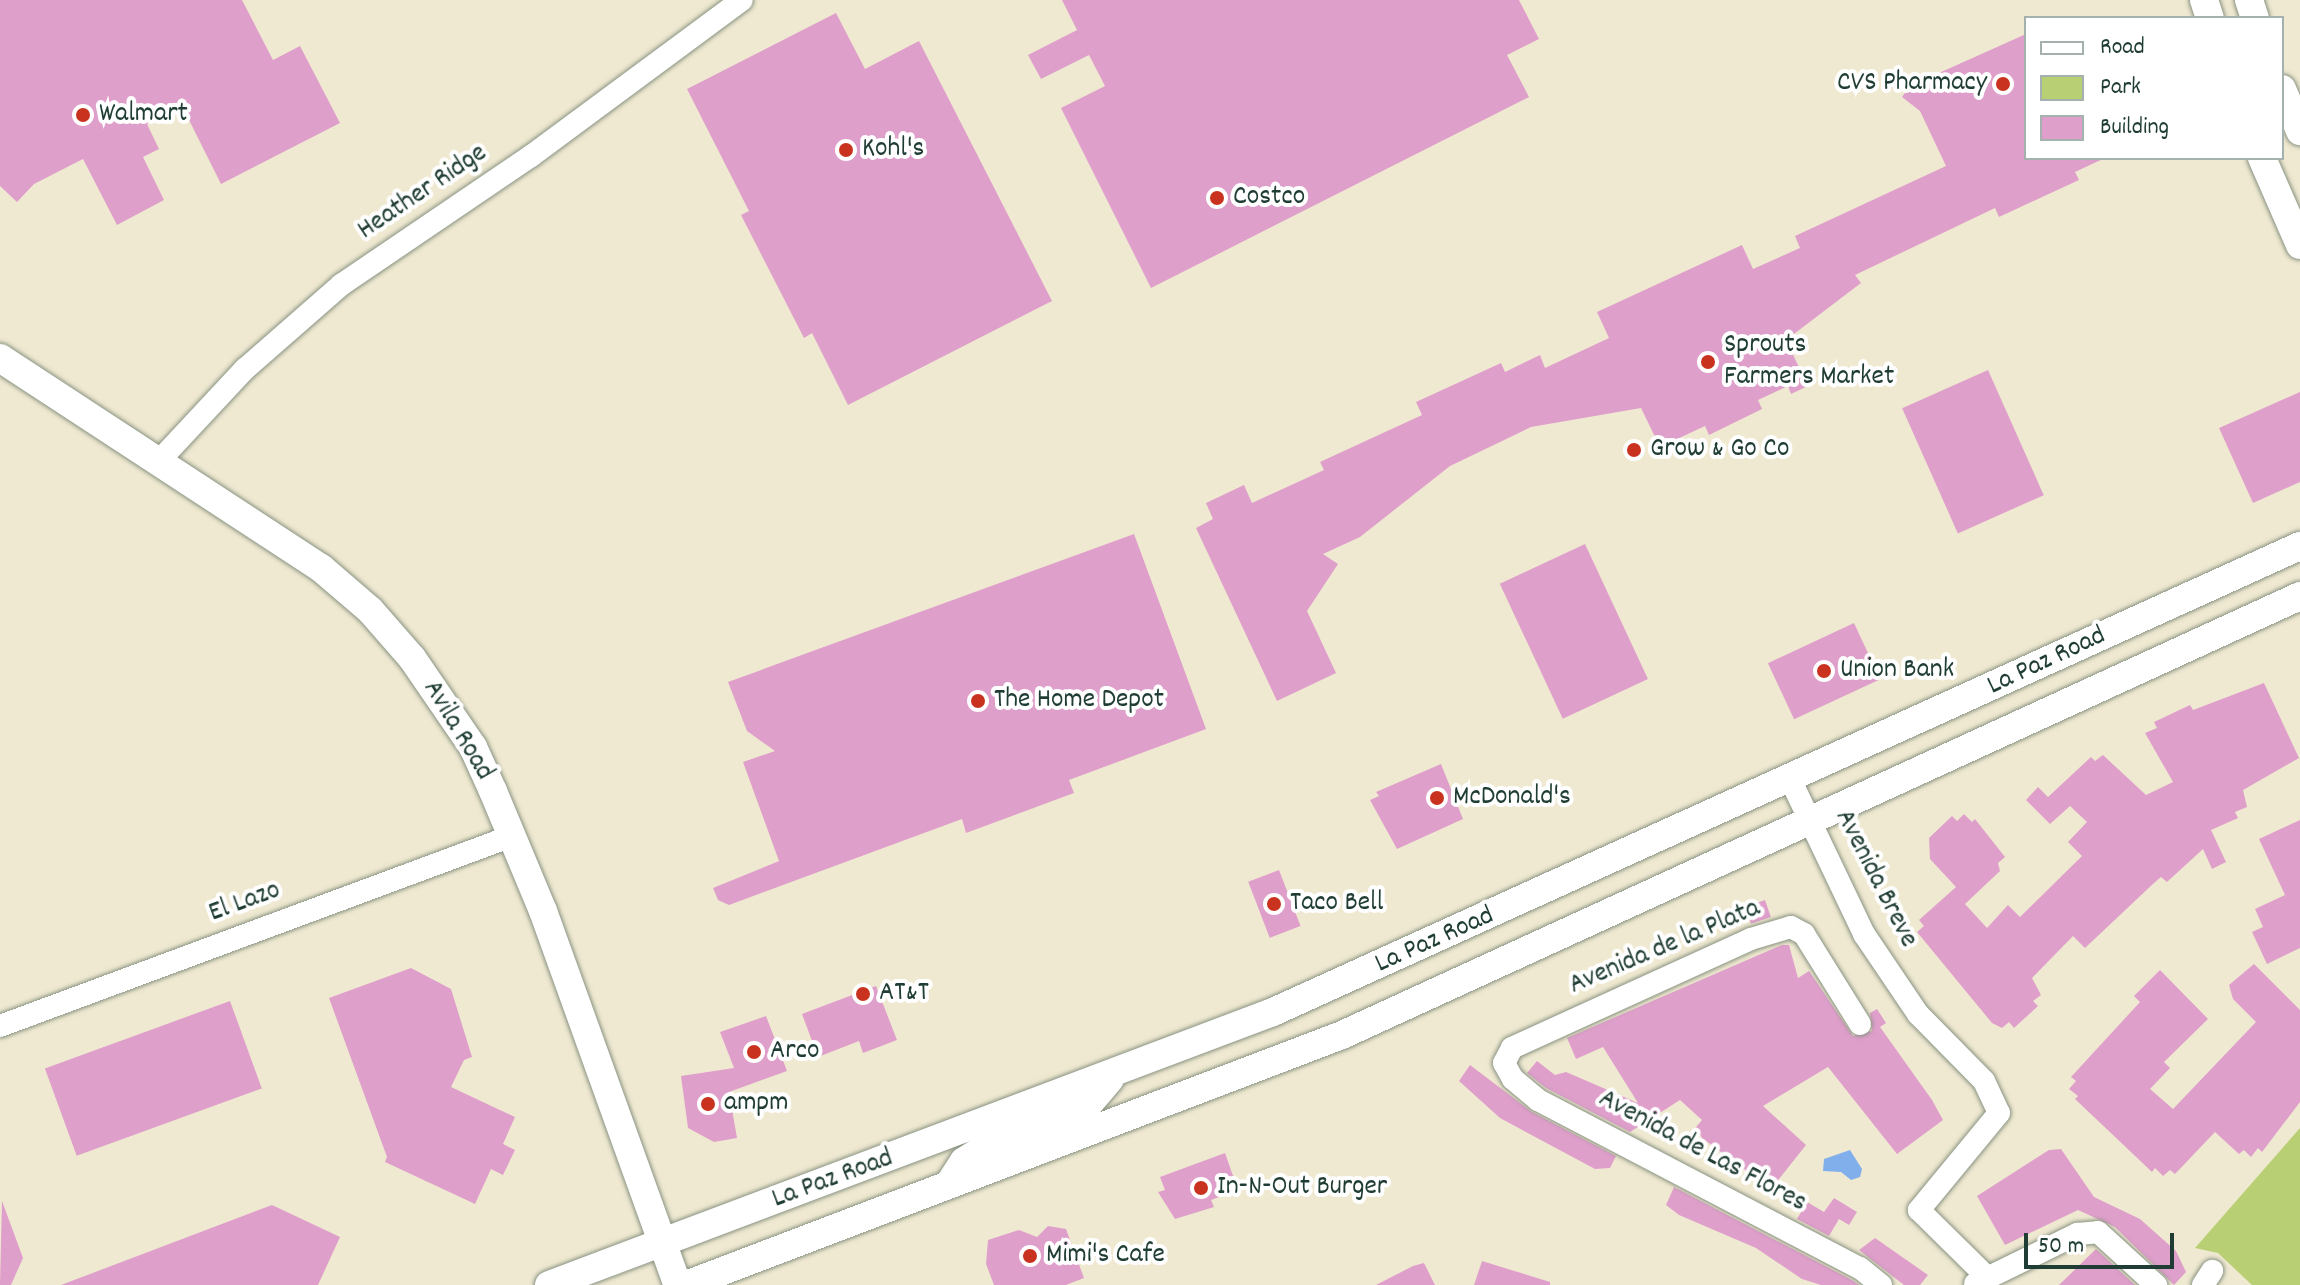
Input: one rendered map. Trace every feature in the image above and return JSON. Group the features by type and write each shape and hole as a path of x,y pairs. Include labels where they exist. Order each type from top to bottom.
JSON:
{"main road":[{"path":"2263,160 2300,245"},
{"name":"Avila Road","path":"0,358 321,568 370,610 412,658 473,747 512,836 678,1285"},
{"name":"La Paz Road","path":"549,1285 1111,1077 1455,934 2300,546"},
{"name":"La Paz Road","path":"686,1285 1342,1035 2300,596"},
{"path":"949,1185 964,1161 980,1151 1082,1112 1111,1077"}],"street":[{"name":"Heather Ridge","path":"160,460 245,369 341,285 531,156 742,0"},
{"name":"Avenida Breve","path":"1791,781 1864,934 1918,1014 1984,1081 1999,1113 1919,1210 1980,1281"},
{"name":"El Lazo","path":"0,1026 512,836"},
{"name":"Avenida de la Plata","path":"1504,1063 1512,1048 1751,939 1791,927 1804,934 1860,1024"},
{"name":"Avenida de Las Flores","path":"1504,1063 1513,1079 1538,1100 1860,1268 1881,1285"},
{"path":"1980,1281 2002,1275 2077,1234 2098,1232 2156,1285"}],"green space":[{"path":"2300,1128 2300,1285 2252,1285 2218,1253 2195,1248"}],"water":[{"path":"1850,1150 1862,1169 1860,1177 1851,1180 1841,1172 1823,1171 1824,1159"}],"building":[{"name":"Walmart","path":"0,0 242,0 273,60 300,46 340,123 221,184 182,106 147,124 159,149 143,157 164,200 117,225 83,159 34,184 17,202 0,186"},
{"name":"Costco","path":"1062,0 1519,0 1539,39 1507,55 1529,97 1151,288 1061,108 1105,86 1089,55 1041,79 1028,55 1077,30"},
{"name":"Kohl's","path":"836,13 865,69 919,41 1052,301 848,405 812,333 804,338 741,215 749,211 687,89"},
{"path":"2024,35 2024,160 2101,160 2075,172 2079,180 1999,217 1995,208 1855,275 1861,283 1786,340 1808,386 1791,394 1788,386 1758,400 1762,409 1709,435 1705,426 1660,447 1641,408 1531,427 1450,466 1360,537 1323,554 1338,564 1307,611 1336,673 1277,701 1196,528 1213,519 1206,503 1244,485 1252,503 1324,470 1320,462 1422,415 1416,402 1501,363 1505,372 1540,355 1545,368 1609,338 1597,312 1742,245 1753,269 1800,248 1795,236 1946,166 1920,111 1902,97 1910,86"},
{"path":"1988,370 2044,495 1958,533 1902,408"},
{"path":"2300,392 2300,482 2253,503 2219,428"},
{"name":"The Home Depot","path":"1134,534 1206,729 1069,780 1074,793 966,833 962,819 729,905 718,900 713,888 779,861 743,762 775,751 747,731 728,682"},
{"path":"1585,544 1648,679 1563,719 1500,584"},
{"name":"Union Bank","path":"1854,623 1880,679 1794,719 1768,663"},
{"path":"2264,683 2299,758 2243,790 2247,807 2235,812 2238,818 2211,830 2226,862 2212,869 2203,849 2167,882 2161,877 2085,948 2073,936 2032,978 2041,995 2033,1001 2038,1006 2014,1028 2009,1022 2002,1028 1992,1023 1917,932 1924,926 1919,920 1956,887 1930,859 1929,838 1952,816 1957,821 1964,814 1972,822 1975,819 2005,857 1998,863 2000,871 1965,904 1987,928 2008,905 2020,917 2082,856 2068,842 2087,822 2070,806 2050,824 2026,800 2038,787 2048,797 2091,757 2095,761 2103,755 2146,795 2173,782 2145,733 2157,728 2154,722 2190,705 2193,710"},
{"path":"1441,764 1463,819 1397,849 1370,800 1379,796 1376,792"},
{"path":"2300,820 2300,948 2267,964 2252,932 2263,927 2255,909 2285,895 2259,839"},
{"name":"Taco Bell","path":"1279,870 1301,926 1270,938 1248,882"},
{"path":"1765,900 1771,917 1751,924 1745,907"},
{"path":"1782,945 1789,945 1798,978 1809,971 1853,1036 1872,1031 1870,1013 1877,1009 1886,1023 1880,1027 1932,1100 1943,1120 1897,1154 1828,1067 1763,1106 1806,1145 1771,1189 1702,1138 1696,1127 1702,1120 1680,1100 1630,1132 1546,1088 1527,1073 1537,1061 1555,1075 1566,1072 1638,1103 1603,1047 1576,1059 1567,1038"},
{"path":"2254,964 2300,1010 2300,1102 2262,1152 2258,1148 2251,1157 2244,1150 2239,1154 2215,1132 2175,1174 2170,1170 2163,1176 2155,1168 2152,1172 2075,1099 2078,1096 2069,1089 2076,1081 2071,1077 2140,1002 2134,996 2160,970 2208,1019 2164,1062 2170,1068 2150,1089 2173,1109 2256,1022 2233,999 2229,985"},
{"path":"411,968 451,989 472,1057 464,1060 451,1087 515,1117 503,1144 515,1150 503,1175 491,1169 475,1204 385,1162 387,1157 329,998"},
{"path":"876,986 897,1040 863,1053 859,1041 818,1057 802,1014"},
{"path":"230,1001 262,1088 77,1156 45,1068"},
{"path":"766,1016 787,1071 729,1092 737,1138 714,1142 688,1128 681,1076 734,1068 720,1032"},
{"path":"1470,1065 1532,1112 1616,1156 1610,1168 1595,1169 1500,1118 1459,1081"},
{"path":"2061,1149 2094,1197 2140,1219 2176,1251 2186,1272 2174,1285 2115,1227 2078,1210 2005,1245 1977,1196 2049,1150"},
{"name":"In-N-Out Burger","path":"1225,1153 1238,1190 1211,1200 1214,1207 1175,1219 1158,1192 1165,1190 1160,1177"},
{"path":"1674,1187 1859,1285 1821,1285 1802,1279 1756,1248 1679,1215 1666,1205"},
{"path":"1834,1198 1857,1212 1849,1225 1839,1219 1829,1236 1797,1219 1807,1202 1824,1212"},
{"path":"2,1201 23,1258 11,1285 0,1285"},
{"path":"272,1205 340,1237 318,1285 61,1285"},
{"name":"Mimi's Cafe","path":"1048,1226 1066,1229 1084,1278 1066,1285 994,1285 986,1264 988,1240 1019,1230 1037,1237"},
{"path":"1875,1238 1928,1275 1920,1285 1904,1285 1859,1250"},
{"path":"2096,1249 2135,1285 2059,1285"},
{"path":"1482,1261 1550,1282 1550,1285 1474,1285"},
{"path":"1424,1263 1435,1285 1376,1285 1413,1266"}],"place":[{"name":"CVS Pharmacy","path":"2003,84"},
{"name":"Walmart","path":"83,115"},
{"name":"Kohl's","path":"846,150"},
{"name":"Costco","path":"1217,198"},
{"name":"Sprouts Farmers Market","path":"1708,362"},
{"name":"Grow & Go Co","path":"1634,450"},
{"name":"Union Bank","path":"1824,671"},
{"name":"The Home Depot","path":"978,701"},
{"name":"McDonald's","path":"1437,798"},
{"name":"Taco Bell","path":"1274,904"},
{"name":"AT&T","path":"863,994"},
{"name":"Arco","path":"754,1052"},
{"name":"ampm","path":"708,1104"},
{"name":"In-N-Out Burger","path":"1201,1188"},
{"name":"Mimi's Cafe","path":"1030,1256"}]}
